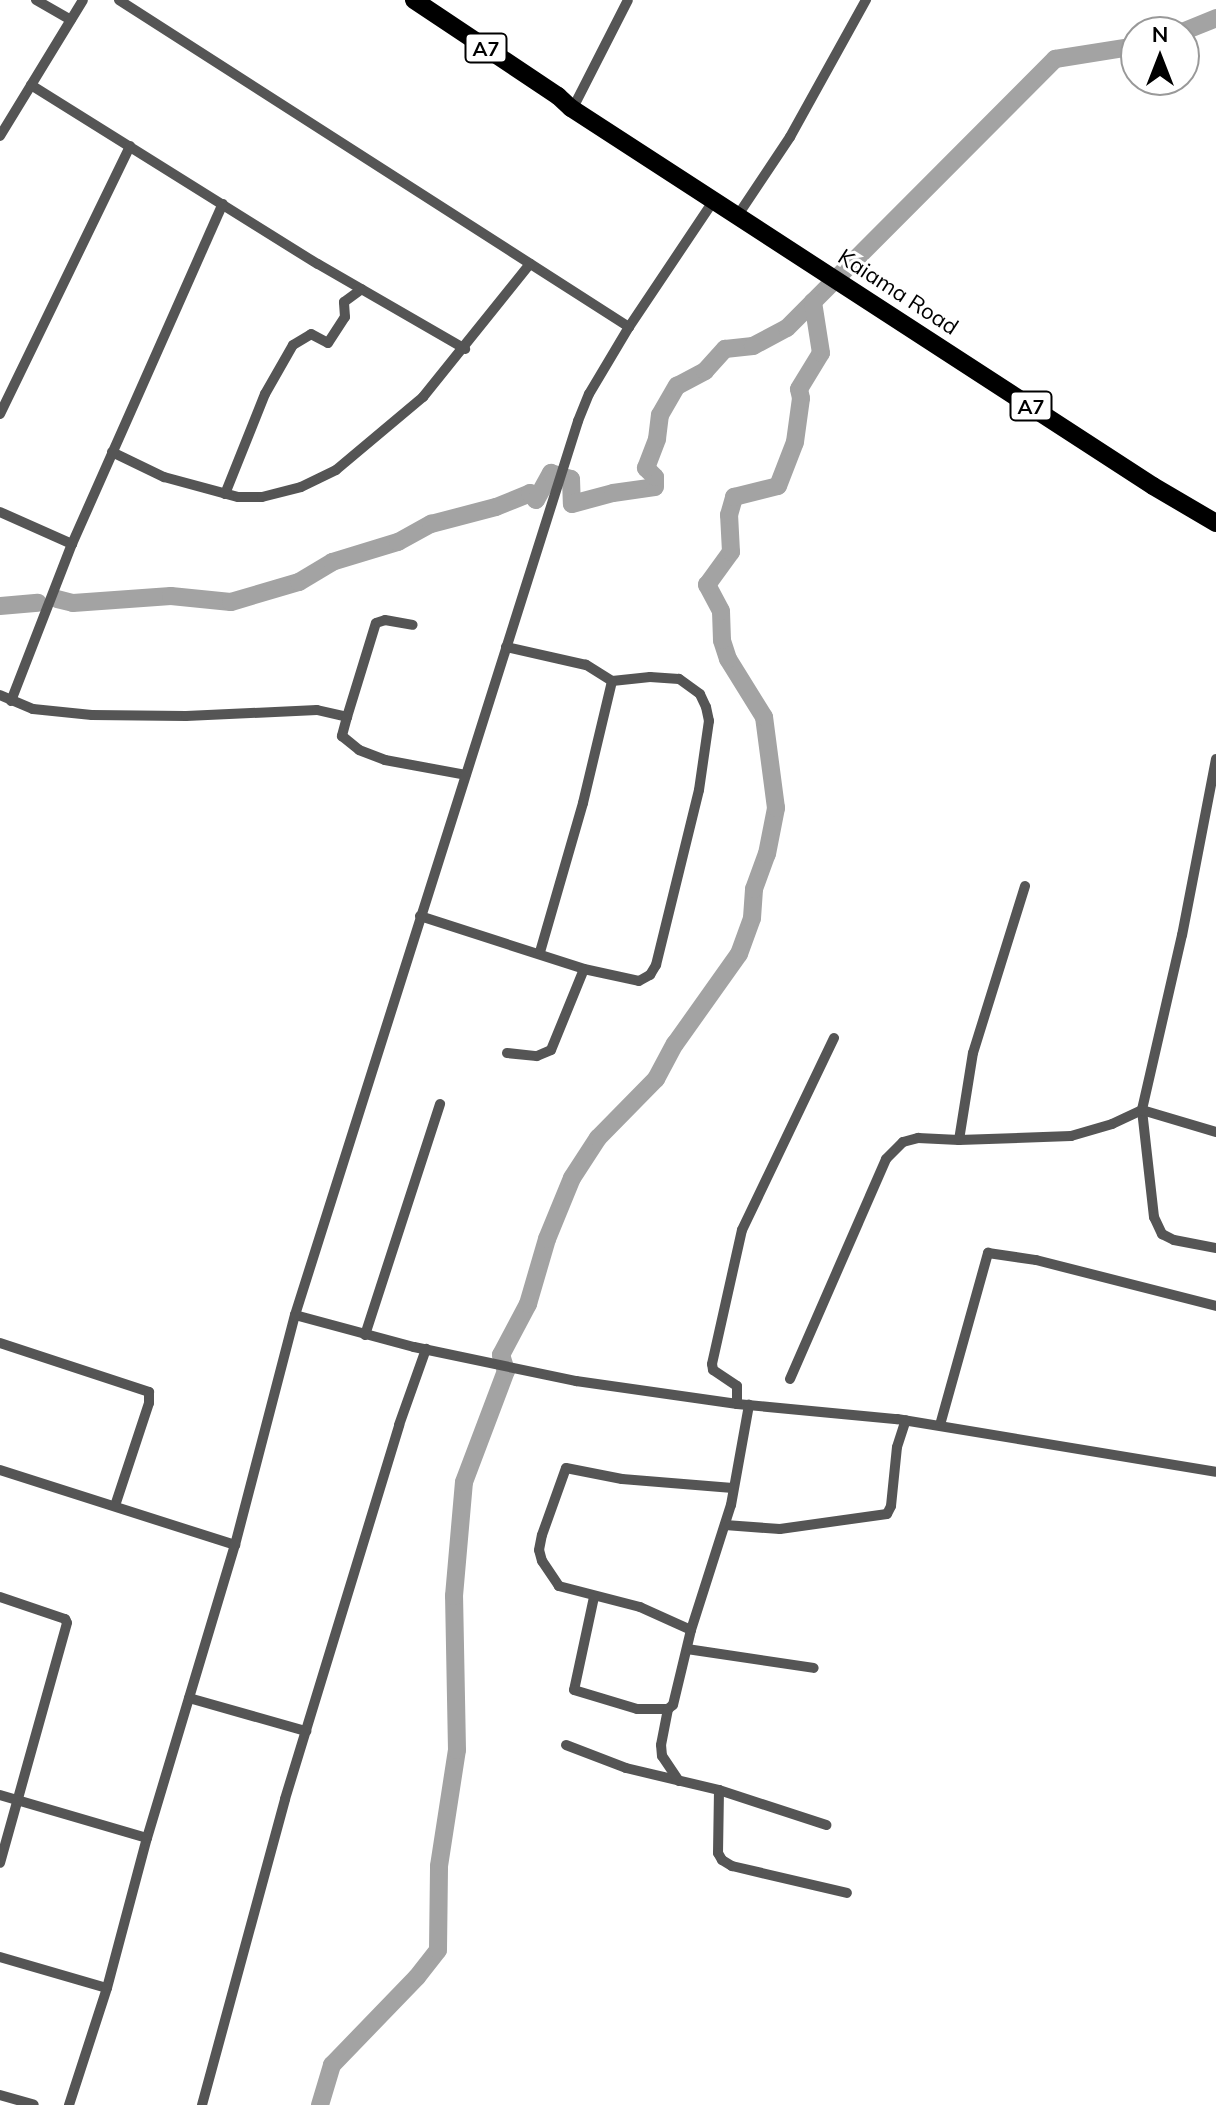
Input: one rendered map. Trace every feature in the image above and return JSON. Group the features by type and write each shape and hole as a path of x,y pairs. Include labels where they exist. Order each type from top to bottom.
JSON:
{"highway":[{"name":"Kaiama Road","path":"414,0 742,209 843,280 1153,486 1216,523"},
{"name":"Kaiama Road","path":"567,99 571,108 714,200 1157,479 1216,512"}],"street":[{"path":"36,0 71,20"},
{"path":"0,136 83,0"},
{"path":"119,0 629,327"},
{"path":"567,99 628,0"},
{"path":"742,209 790,137 866,0"},
{"path":"31,85 465,349"},
{"path":"0,108 12,116"},
{"path":"0,414 130,146"},
{"path":"69,2105 107,1988 147,1838 235,1545 295,1315 388,1029 420,916 551,502 589,394 629,327 714,200"},
{"path":"11,701 72,544 223,204"},
{"path":"112,452 164,477 225,494 262,497 301,487 336,470 423,397 465,349 530,264"},
{"path":"225,494 265,394 293,345 301,337 311,334 328,343 345,317 344,302 362,289"},
{"path":"0,512 72,544"},
{"path":"413,625 385,620 376,623 342,736 359,750 385,760 466,775"},
{"path":"420,916 540,952 584,969 639,981 650,975 656,965 699,790 709,721 700,694 679,679 650,677 612,681 586,665 506,647"},
{"path":"540,952 583,803 612,681"},
{"path":"0,695 33,709 92,715 186,716 307,710 347,717"},
{"path":"1216,759 1182,935 1142,1110 1154,1217 1162,1234 1174,1240 1216,1248"},
{"path":"959,1140 976,1041 1025,886"},
{"path":"507,1053 537,1056 551,1050 584,969"},
{"path":"594,1597 574,1690 637,1709 668,1709 673,1705 691,1630 725,1525 733,1488 743,1405 737,1386 713,1370 712,1364 742,1230 834,1038"},
{"path":"365,1335 440,1104"},
{"path":"790,1379 886,1159 903,1142 918,1138 959,1140 1071,1136 1112,1124 1142,1110 1216,1132"},
{"path":"940,1425 988,1253 1036,1260 1216,1306"},
{"path":"295,1315 365,1335 576,1381 743,1405 906,1420 1216,1472"},
{"path":"0,1343 149,1392 149,1403 115,1506"},
{"path":"202,2105 262,1877 399,1425 426,1349"},
{"path":"725,1525 780,1529 887,1514 891,1506 897,1447 906,1420"},
{"path":"691,1630 640,1607 559,1586 547,1571 539,1550 566,1468 622,1479 733,1488"},
{"path":"0,1470 235,1545"},
{"path":"0,1597 65,1619 67,1623 0,1863"},
{"path":"687,1649 814,1668"},
{"path":"189,1698 306,1731"},
{"path":"668,1709 662,1756 679,1781"},
{"path":"566,1745 626,1768 719,1790 826,1825"},
{"path":"719,1790 718,1853 722,1860 732,1866 847,1893"},
{"path":"0,1795 147,1838"},
{"path":"0,1957 107,1988"},
{"path":"0,2095 34,2105"}],"waterway":[{"path":"1200,25 1216,18"},
{"path":"57,599 73,603 171,596 231,602 299,582 332,562 398,542 431,524 496,507 530,493 536,500 551,473 571,479 572,504 613,493 655,487 655,477 646,468 657,439 660,415 677,386 705,371 725,349 753,346 787,328 1055,59 1120,49"},
{"path":"320,2105 332,2065 417,1977 438,1950 439,1866 457,1750 454,1596 464,1482 506,1371 501,1355 528,1304 547,1239 572,1178 598,1138 656,1079 675,1044 739,954 752,918 754,889 767,854 776,808 764,717 728,659 722,640 721,611 707,585 731,552 729,515 734,497 778,486 795,442 801,398 799,389 821,353 813,302"},
{"path":"0,606 38,603"}]}
